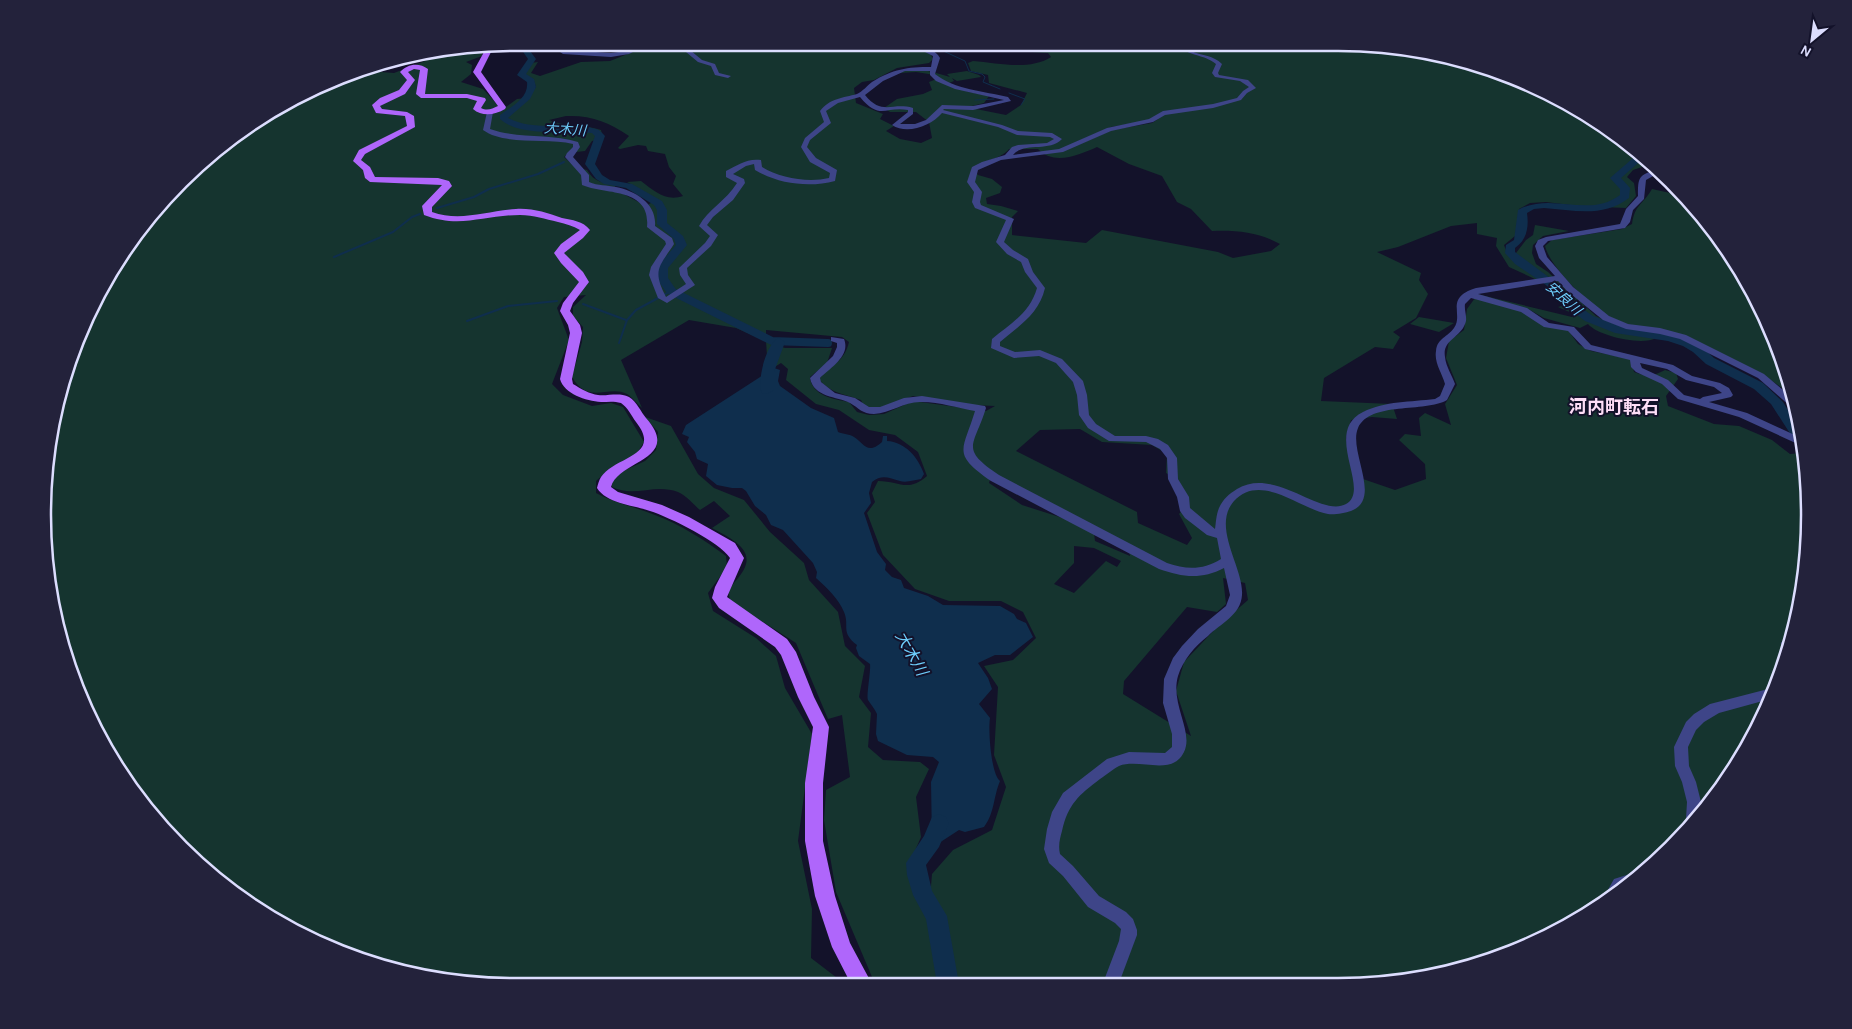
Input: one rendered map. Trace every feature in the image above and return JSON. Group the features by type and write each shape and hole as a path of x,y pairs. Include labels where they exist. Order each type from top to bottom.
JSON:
{"main road":[{"path":"487,52 478,66 477,72 502,107 490,112 477,109 482,100 473,96 424,96 420,94 424,70 419,67 408,68 404,72 411,80 404,90 376,105 379,111 407,114 410,116 410,127 401,134 362,152 357,161 367,169 368,178 373,180 430,180 446,183 447,186 427,206 428,213 436,217 444,219 469,218 530,212 573,224 585,230 582,235 559,253 567,264 582,277 584,282 568,303 565,311 574,325 576,333 566,379 568,386 593,398 623,399 629,403 648,428 651,442 646,452 638,460 609,475 604,482 604,488 613,495 657,508 684,520 730,547 737,558 735,568 720,589 719,598 724,604 781,643 788,652 806,697 821,727 814,782 814,840 825,896 842,947 859,978"}],"street":[{"path":"564,51 604,55 631,51"},
{"path":"688,51 700,61 713,65 717,74 728,76"},
{"path":"862,95 871,105 878,109 886,111 906,107 911,109 911,113 895,125 897,126 920,126 941,110 942,107 946,106 973,108 1001,104 1009,100 972,91 933,76 932,69 936,61 936,55 927,51"},
{"path":"1188,51 1212,58 1218,62 1215,73 1217,76 1245,81 1252,88 1239,100 1213,106 1163,113 1151,121 1109,129 1061,151 1016,157 1009,156 986,162 973,171 971,182 978,192 976,202 983,208 1010,219 1010,223 1000,238 1000,242 1010,252 1025,261 1029,272 1041,288 1040,297 1034,307 1020,322 995,340 996,348 1014,354 1040,353 1059,361 1078,382 1082,395 1084,415 1092,426 1113,439 1146,439 1164,447 1172,458 1173,479 1183,497 1184,508 1189,515 1211,532 1222,535"},
{"path":"490,112 486,130 520,138 573,142 577,146 569,154 569,157 584,176 584,184 624,192 648,206 652,213 651,227 668,240 670,244 655,268 653,275 665,296 684,290 690,285 684,275 683,268 694,256 711,243 714,235 703,226 705,220 711,213 728,201 741,183 741,181 729,175 729,173 747,162 754,161 758,162 758,168 764,172 786,179 820,182 832,179 834,172 810,158 804,144 812,134 828,123 824,111 825,108 841,99 862,95 866,89 898,71 932,69"},
{"path":"941,110 1000,126 1018,133 1052,135 1059,139 1044,146 1016,148 1009,153 1009,156"},
{"path":"1651,174 1642,179 1640,184 1641,199 1630,209 1628,222 1622,226 1555,237 1541,242 1539,251 1558,279 1606,318 1626,326 1660,331 1683,337 1761,376 1785,396"},
{"path":"1112,978 1127,940 1129,932 1127,925 1115,913 1098,905 1089,898 1055,859 1051,851 1052,841 1067,798 1114,762 1135,758 1168,759 1176,754 1180,742 1180,734 1172,713 1170,696 1171,677 1181,656 1207,629 1222,620 1234,604 1236,595 1222,535 1224,506 1236,494 1248,488 1260,487 1280,490 1330,511 1338,511 1354,505 1359,500 1361,491 1352,457 1351,431 1360,418 1375,411 1437,402 1444,398 1450,389 1450,384 1439,356 1440,348 1446,337 1458,329 1460,325 1459,309 1461,302 1476,290 1558,279"},
{"path":"1470,294 1524,310 1547,324 1571,329 1588,347 1670,367 1689,378 1717,385 1726,390 1728,395 1707,399 1702,403"},
{"path":"834,339 841,341 842,348 832,364 815,378 816,383 828,392 853,400 860,408 870,411 884,410 912,399 981,408 967,442 967,449 974,462 995,478 1176,571 1195,574 1207,572 1227,561"},
{"path":"1636,360 1636,367 1639,370 1665,382 1681,397 1752,418 1795,439"},
{"path":"1694,811 1694,802 1689,782 1682,766 1681,748 1691,726 1699,718 1715,708 1764,695"}],"green space":[{"path":"635,51 925,51 933,59 929,63 897,68 874,80 862,82 854,88 856,103 883,114 880,119 894,126 886,131 900,139 921,143 932,138 929,122 916,112 890,112 884,108 897,99 923,94 932,90 929,82 939,78 935,75 916,72 900,73 906,71 918,70 950,77 947,74 967,71 979,75 981,77 957,81 952,78 954,81 947,84 969,92 989,96 984,103 972,106 976,109 1006,115 1021,105 1027,93 989,83 988,75 971,71 968,63 973,61 1023,65 1033,64 1051,57 1048,53 1017,51 1368,52 1428,60 1486,76 1542,99 1595,129 1644,166 1633,170 1627,177 1634,183 1636,196 1626,208 1578,206 1546,202 1530,203 1519,209 1515,236 1504,245 1507,253 1516,253 1526,240 1533,235 1535,225 1569,231 1543,236 1533,245 1532,253 1536,264 1548,272 1596,316 1615,325 1660,334 1683,344 1656,338 1641,341 1610,336 1588,324 1580,328 1544,318 1530,310 1477,294 1572,317 1574,314 1558,307 1565,305 1548,285 1509,267 1496,246 1497,238 1477,234 1477,223 1451,226 1398,247 1377,252 1421,273 1419,280 1428,294 1416,318 1393,332 1400,337 1393,349 1375,347 1324,378 1321,401 1392,404 1397,419 1372,417 1351,420 1346,438 1354,478 1363,479 1395,490 1426,479 1425,464 1399,440 1405,434 1421,436 1419,418 1425,413 1451,425 1445,404 1457,385 1446,358 1449,341 1464,330 1467,309 1475,298 1520,311 1542,324 1568,330 1578,344 1591,351 1631,359 1634,372 1643,375 1654,375 1665,370 1676,373 1678,379 1666,396 1668,406 1714,424 1739,426 1772,440 1790,454 1797,453 1800,484 1800,545 1792,605 1776,663 1765,692 1739,746 1723,772 1686,820 1665,842 1643,863 1595,900 1542,930 1486,953 1457,962 1398,974 1338,978 872,978 836,892 824,820 826,790 850,777 842,715 828,719 796,643 730,601 728,591 743,571 746,558 741,547 712,528 730,516 714,501 700,510 681,493 661,489 620,490 612,487 612,480 621,472 645,461 656,450 658,432 645,417 671,426 698,474 714,488 744,500 770,532 804,563 809,580 838,612 845,646 865,666 859,697 871,713 868,747 883,760 920,762 929,769 916,797 921,837 907,869 929,910 932,874 953,850 992,830 1006,787 994,755 998,687 984,666 1013,660 1036,638 1023,612 1001,601 949,601 915,589 883,555 867,513 875,502 872,493 878,481 909,485 927,476 918,452 895,435 869,430 839,410 816,404 786,380 788,369 781,363 768,371 766,341 736,328 689,320 621,360 642,408 627,394 613,391 592,392 578,386 572,377 582,342 583,327 573,316 573,307 586,295 564,297 557,308 569,340 552,384 563,395 592,406 611,403 623,407 644,442 636,455 612,467 596,481 596,493 610,500 648,512 674,523 726,556 727,567 708,593 713,611 756,638 776,656 785,688 812,734 798,841 812,909 811,958 837,978 514,978 454,974 424,969 366,953 310,930 257,900 209,863 187,842 166,820 129,772 99,719 76,663 67,634 60,605 52,545 52,484 60,424 76,366 87,337 113,283 129,257 166,209 209,166 232,147 283,113 310,99 366,76 381,71 394,73 431,59 454,55 482,52 482,56 466,62 472,65 471,74 461,82 483,89 496,103 506,107 517,99 527,98 536,87 534,81 523,75 531,63 538,62 531,73 540,76 581,62 610,61","holes":["566,116 599,120 629,136 618,148 638,145 646,146 648,151 665,154 669,167 676,176 673,184 683,196 666,197 641,181 627,182 657,199 646,206 614,189 616,185 603,183 587,170 575,167 564,157 568,153 585,151 592,141 603,139 601,130 549,120","1158,119 1152,123 1112,130 1078,145 1076,142 1111,127","1097,147 1129,164 1162,176 1177,202 1191,209 1212,231 1247,233 1280,244 1271,251 1233,258 1218,252 1102,230 1086,243 1012,235 1012,217 1018,211 987,204 986,198 1000,193 1002,187 992,179 978,175 973,168 1005,153 1009,149 1038,149 1044,154 1059,158 1075,156","766,330 842,337 849,342 844,355 819,379 832,390 861,400 864,407 871,409 882,407 913,396 972,405 995,406 986,411 913,401 884,414 869,415 857,412 849,402 824,396 812,383 810,377 827,363 832,348 785,348 766,341","1080,429 1102,442 1152,445 1167,454 1166,473 1178,479 1188,504 1179,514 1192,538 1187,545 1138,523 1137,512 1016,451 1040,430","992,473 1128,546 1130,556 1095,541 1094,533 1069,520 1022,505 989,483","1074,546 1094,548 1121,561 1117,567 1106,561 1074,593 1054,584 1074,563","1223,578 1245,583 1248,600 1218,626 1184,662 1176,691 1191,736 1123,694 1124,681 1187,607 1217,612 1226,604"]},
{"path":"1652,189 1671,193 1705,232 1723,257 1753,310 1765,337 1783,389 1745,366 1685,336 1618,321 1587,300 1556,267 1545,246 1552,240 1622,229 1632,224 1637,209"},
{"path":"1419,317 1454,323 1439,332 1410,324"}],"water":[{"path":"774,368 780,370 778,381 780,386 811,408 834,418 838,432 852,436 869,448 877,446 882,442 883,436 887,436 887,441 905,447 918,462 924,474 921,479 905,482 882,477 872,482 869,493 871,503 864,513 877,552 886,564 885,570 892,577 901,580 904,588 928,596 943,605 1000,606 1014,614 1017,619 1026,623 1033,637 1010,655 995,655 978,663 988,678 992,689 979,704 990,718 989,732 992,761 1000,781 990,816 984,827 965,832 959,830 939,843 932,841 931,782 939,762 933,757 907,755 878,741 876,734 877,714 868,700 870,664 859,656 856,648 857,645 847,633 846,617 839,602 816,578 817,572 813,563 783,530 771,525 766,515 755,506 746,491 742,488 717,485 706,476 708,464 697,459 695,452 687,442 689,437 682,434 686,425"}],"waterway":[{"name":"大木川","path":"526,51 532,59 521,75 531,81 532,87 527,97 503,117 504,119 535,128 595,131 600,136 590,164 599,177 607,182 629,186 658,203 662,210 662,224 679,238 682,245 662,268 662,278 671,291"},
{"path":"943,51 965,61 969,71 982,74 985,77 983,82 1000,89"},
{"path":"1009,93 1025,99 1021,105"},
{"path":"975,100 994,99"},
{"name":"安良川","path":"1636,160 1615,178 1625,188 1625,196 1614,204 1601,208 1587,209 1544,205 1532,207 1522,212 1523,222 1519,241 1510,247 1510,253 1523,265 1550,283 1578,311 1600,324 1619,330 1668,337 1687,343 1698,349 1710,361 1751,381 1772,397 1793,429"},
{"path":"437,208 538,174 564,162"},
{"path":"334,257 393,232 412,217 420,214"},
{"path":"619,343 627,320 636,310 671,291"},
{"name":"大木川","path":"671,291 772,341 828,343"},
{"path":"467,321 508,306 557,301"},
{"path":"583,304 626,320"},
{"name":"大木川","path":"767,390 767,372 779,342"},
{"name":"大木川","path":"939,823 932,841 916,863 917,875 923,895 936,916 947,978"}],"district":[{"name":"河内町転石","path":"1614,407"}]}
